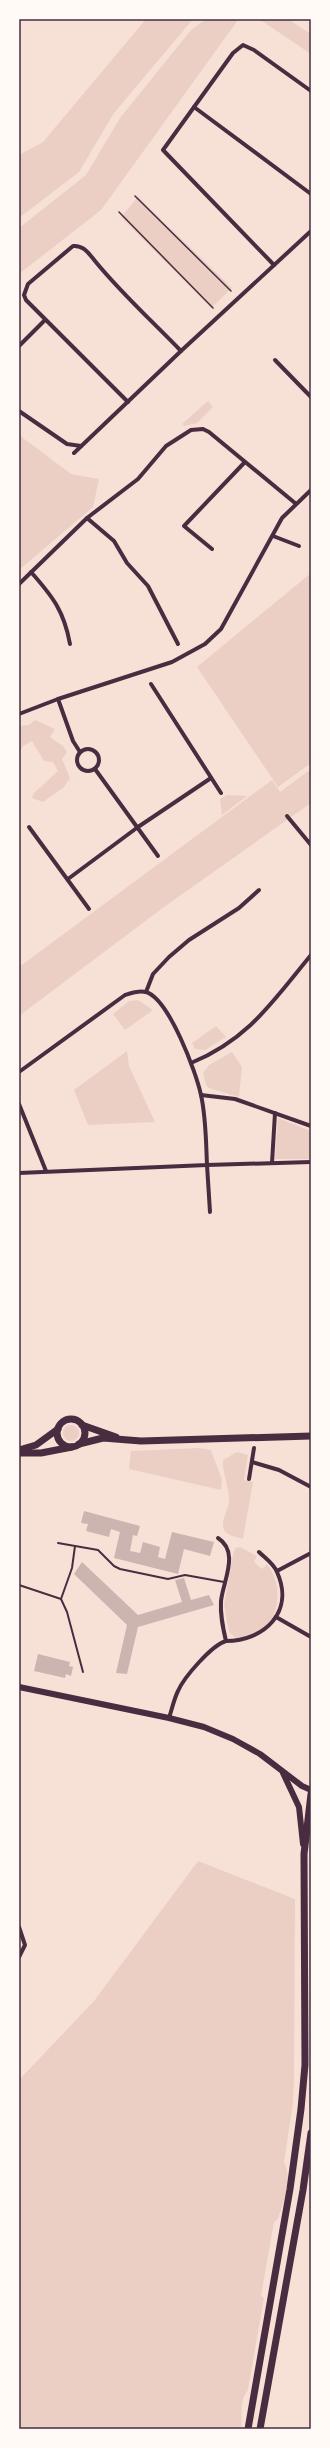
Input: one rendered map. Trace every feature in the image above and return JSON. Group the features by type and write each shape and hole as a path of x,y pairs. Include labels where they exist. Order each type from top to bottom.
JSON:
{"main road":[{"path":"19,1450 36,1445 58,1429 63,1422 71,1419 82,1425 134,1441"},
{"path":"58,1429 60,1441 66,1446 77,1445 84,1437 82,1425"},
{"path":"19,1453 58,1451 103,1438 134,1441 311,1436"},
{"path":"19,1687 169,1718 204,1727 233,1739 260,1754 302,1786 311,1790"},
{"path":"248,2429 294,2163 305,2065 304,1854 299,1807 281,1770"},
{"path":"304,1854 311,1794"},
{"path":"260,2429 307,2165 311,2133"},
{"path":"294,2163 307,2165"}],"street":[{"path":"274,265 163,150 164,146 233,53 243,46 254,50 311,91"},
{"path":"194,107 311,194"},
{"path":"74,453 181,351 311,231"},
{"path":"128,402 26,300 24,295 28,284 73,246 78,246 85,249 112,283 181,351"},
{"path":"19,346 45,320"},
{"path":"275,360 311,397"},
{"path":"19,411 67,444 81,446"},
{"path":"19,584 87,518 129,487 166,446 191,430 203,429 209,432 295,503"},
{"path":"212,549 184,526 244,462"},
{"path":"19,714 58,699 172,662 205,644 221,629 282,518 295,503 311,490"},
{"path":"87,518 114,541 127,563 148,586 178,644"},
{"path":"273,536 299,546"},
{"path":"31,572 48,592 66,621 70,644"},
{"path":"151,684 221,793"},
{"path":"58,699 73,740 80,752"},
{"path":"87,748 97,752 99,762 95,769 85,770 79,767 77,761 80,752 87,748"},
{"path":"95,769 158,856"},
{"path":"68,879 138,827 211,778"},
{"path":"287,816 311,845"},
{"path":"29,827 89,909"},
{"path":"146,992 154,974 169,957 189,940 239,908 260,890"},
{"path":"191,1063 207,1056 243,1034 269,1008 311,955"},
{"path":"19,1072 125,994 135,991 146,992 154,997 178,1032 191,1063 201,1095 210,1212"},
{"path":"201,1095 235,1099 311,1126"},
{"path":"19,1104 46,1171"},
{"path":"272,1163 275,1113"},
{"path":"19,1173 311,1162"},
{"path":"249,1480 254,1448"},
{"path":"252,1462 279,1470 311,1487"},
{"path":"218,1538 225,1543 229,1555 221,1611 226,1641"},
{"path":"169,1718 178,1690 186,1678 217,1645 226,1641 249,1639 258,1635 276,1617 282,1591 277,1571 259,1552"},
{"path":"277,1571 311,1553"},
{"path":"276,1617 311,1637"},
{"path":"19,1927 25,1945 19,1957"}],"lane":[{"path":"58,1543 98,1550 114,1566 120,1569 168,1579 185,1575 224,1582"},
{"path":"75,1546 72,1568 61,1599 67,1612 83,1672"},
{"path":"19,1584 61,1599"}],"path":[{"path":"135,196 231,291"},
{"path":"119,212 214,308"}],"shaded area":[{"path":"146,19 193,19 114,113 79,172 19,218 19,155 43,142"},
{"path":"206,19 238,20 101,210 19,274 19,228 86,175 120,118 191,30"},
{"path":"259,19 288,19 311,34 311,54"},
{"path":"138,197 232,288 211,308 121,217"},
{"path":"208,401 213,407 197,423 184,426 182,424"},
{"path":"19,435 71,474 99,479 93,507 19,570"},
{"path":"311,573 311,763 278,787 197,667"},
{"path":"35,720 55,729 50,737 63,746 67,752 62,759 70,778 64,787 43,802 32,798 34,793 58,771 53,762 44,761 32,741 23,746 19,754 19,726 29,725"},
{"path":"311,769 311,803 164,907 19,1016 19,967 272,780 280,792"},
{"path":"227,795 247,796 222,815 220,799"},
{"path":"138,1000 153,1010 125,1030 113,1014 129,1001"},
{"path":"216,1026 226,1037 205,1050 195,1049 192,1043"},
{"path":"127,1051 129,1066 155,1122 88,1125 74,1090"},
{"path":"232,1052 242,1067 239,1097 209,1088 206,1085 203,1073 209,1065"},
{"path":"278,1118 311,1131 311,1159 275,1159"},
{"path":"71,1425 77,1427 79,1433 77,1439 71,1441 65,1439 63,1433 65,1427"},
{"path":"199,1448 211,1450 222,1480 221,1490 129,1469 131,1451"},
{"path":"237,1452 248,1455 244,1480 253,1482 243,1539 227,1534 223,1527 229,1497 223,1469 223,1460"},
{"path":"240,1547 257,1556 254,1562 262,1569 267,1564 274,1576 277,1588 277,1600 275,1612 261,1631 250,1636 236,1638 229,1632 224,1605 233,1554 235,1548"},
{"path":"198,1861 295,1899 294,2081 293,2103 284,2162 288,2175 286,2190 278,2219 274,2222 261,2296 264,2298 248,2390 242,2404 241,2429 19,2429 19,2080 94,2001"}],"building":[{"path":"84,1511 140,1526 137,1536 133,1535 130,1551 140,1553 143,1542 160,1547 158,1557 165,1559 172,1532 214,1542 210,1556 184,1549 178,1574 114,1558 120,1532 111,1529 109,1537 86,1531 88,1524 81,1523"},
{"path":"82,1562 138,1615 182,1602 175,1580 184,1578 191,1600 209,1595 214,1605 138,1627 127,1674 116,1673 127,1625 74,1574"},
{"path":"38,1654 70,1662 69,1666 73,1667 71,1676 66,1674 65,1678 34,1671"}]}
